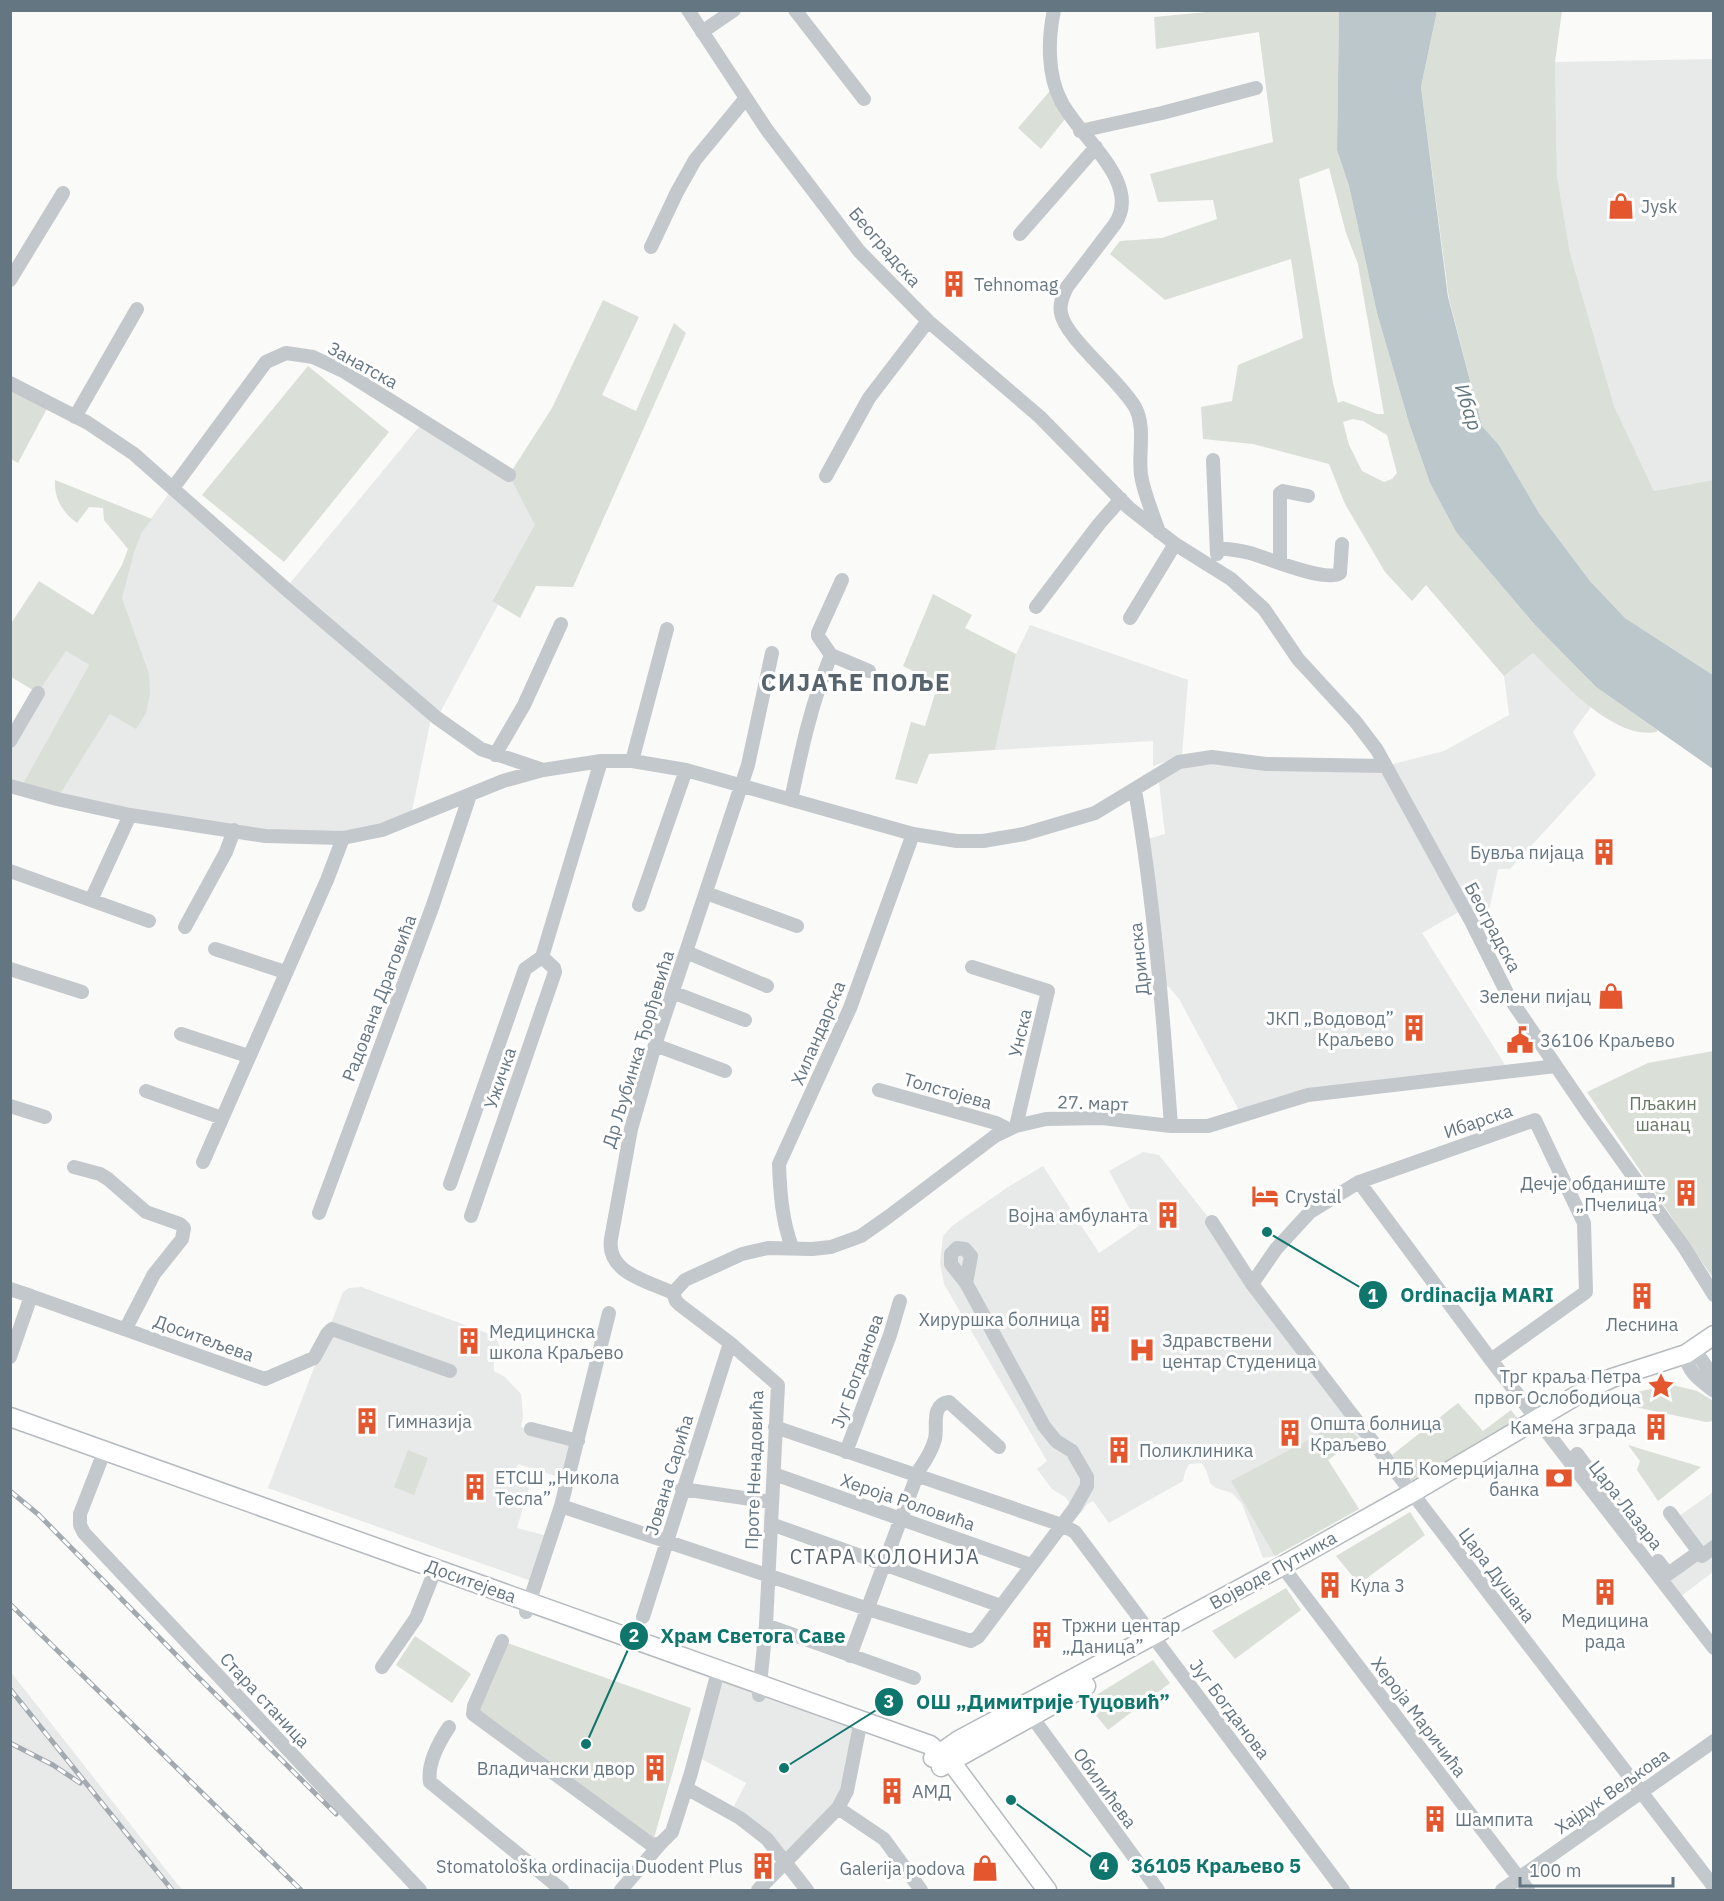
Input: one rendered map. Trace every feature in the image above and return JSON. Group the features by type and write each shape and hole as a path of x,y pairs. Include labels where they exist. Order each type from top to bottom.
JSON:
{"main road":[{"path":"1696,1356 1713,1335"},
{"name":"Војводе Путника","path":"939,1757 1028,1711 1285,1570 1542,1424 1586,1404 1615,1383 1696,1356"},
{"name":"Доситејева","path":"10,1417 528,1607 760,1689 939,1757"},
{"name":"Доситејева","path":"10,1428 432,1578 528,1607"},
{"name":"Доситејева","path":"668,1657 716,1679 760,1689 859,1730 939,1757"},
{"path":"965,1745 961,1770 965,1779 1047,1890"},
{"path":"939,1757 965,1779"},
{"path":"939,1757 1034,1890"}],"street":[{"name":"Београдска","path":"688,10 768,130 859,251 928,321 1040,417 1121,499 1175,544 1216,568 1249,594 1264,609 1298,659 1355,721 1377,750 1472,923 1509,997 1683,1247 1713,1295"},
{"path":"702,32 734,10"},
{"path":"795,10 864,99"},
{"path":"1054,10 1050,29 1052,74 1060,101 1117,179 1121,195 1121,208 1115,224 1067,286 1060,313 1070,333 1117,382 1136,408 1140,421 1141,476 1160,532"},
{"path":"1080,131 1162,113 1256,88"},
{"path":"651,247 695,160 746,98"},
{"path":"1020,234 1095,147"},
{"path":"10,280 63,193"},
{"path":"75,417 137,309"},
{"path":"826,476 868,398 928,321"},
{"name":"Занатска","path":"173,488 267,362 286,353 313,357 345,372 509,475"},
{"path":"12,388 75,417 134,454 413,698 469,742 495,755 543,770"},
{"path":"1213,460 1216,568"},
{"path":"1280,562 1280,493 1283,491 1308,496"},
{"path":"1036,607 1099,524 1121,499"},
{"path":"1130,618 1175,544"},
{"path":"1217,548 1247,552 1314,574 1336,576 1340,573 1342,544"},
{"path":"842,580 818,633 831,655 869,671"},
{"path":"495,755 524,705 561,624"},
{"path":"632,762 667,629"},
{"name":"Др Љубинка Ђорђевића","path":"673,1293 630,1274 615,1263 609,1249 625,1154 655,1045 754,743 772,653"},
{"path":"791,800 815,695 831,655"},
{"path":"10,741 38,693"},
{"path":"10,786 130,815 265,836 343,838 382,830 514,778 543,770 601,761 632,762 686,770 913,834 948,840 983,841 1024,834 1095,813 1179,762 1212,757 1266,764 1385,766"},
{"path":"510,760 516,768 514,778"},
{"name":"Ужичка","path":"450,1185 525,969 542,957 601,761"},
{"path":"639,905 686,770"},
{"name":"Дринска","path":"1135,790 1144,840 1161,986 1171,1126"},
{"name":"Радована Драговића","path":"320,1213 429,916 470,795"},
{"path":"91,900 130,815"},
{"path":"185,927 226,852 234,830"},
{"name":"Хиландарска","path":"792,1247 779,1192 779,1164 850,1008 913,834"},
{"path":"203,1162 327,880 343,838"},
{"path":"10,871 149,921"},
{"path":"706,893 797,926"},
{"path":"215,949 285,972"},
{"path":"686,952 767,986"},
{"name":"Ужичка","path":"471,1216 555,972 554,968 542,957"},
{"name":"Унска","path":"972,967 1048,991 1012,1128"},
{"path":"10,969 82,992"},
{"path":"672,992 745,1020"},
{"path":"181,1034 248,1056"},
{"path":"655,1045 725,1071"},
{"name":"27. март","path":"673,1293 685,1280 742,1254 768,1248 831,1247 861,1236 988,1141 1012,1128 1046,1119 1102,1118 1171,1126 1208,1126 1308,1095 1556,1066"},
{"name":"Толстојева","path":"879,1090 1012,1128"},
{"path":"146,1091 222,1118"},
{"path":"10,1106 45,1117"},
{"name":"Ибарска","path":"1252,1284 1276,1249 1310,1212 1359,1182 1535,1120 1584,1223 1586,1292 1491,1360"},
{"path":"74,1167 100,1174 146,1212 180,1224 184,1228 182,1239 154,1274 135,1306 126,1328"},
{"name":"Цара Лазара","path":"1359,1182 1491,1360 1713,1648"},
{"name":"Цара Душана","path":"1212,1222 1252,1284 1713,1887"},
{"path":"561,1506 868,1609 971,1641 978,1637 1062,1525 1084,1493 1088,1477 1072,1450 1056,1441 1044,1426 966,1283"},
{"name":"Доситељева","path":"10,1289 126,1328 265,1379 314,1358 332,1329 450,1371"},
{"name":"Проте Ненадовића","path":"673,1293 680,1305 730,1343 778,1385 769,1576 760,1689"},
{"path":"10,1357 31,1296"},
{"name":"Југ Богданова","path":"846,1452 890,1335 900,1301"},
{"path":"528,1607 561,1506 609,1313"},
{"name":"Јована Сарића","path":"643,1617 730,1343"},
{"path":"1696,1356 1713,1378"},
{"path":"1696,1356 1698,1378 1713,1391"},
{"path":"850,1656 917,1476 932,1448 938,1408 945,1402 952,1404 999,1447"},
{"name":"Југ Богданова","path":"776,1426 1062,1525 1081,1538 1343,1890"},
{"path":"531,1429 578,1441"},
{"name":"Цара Лазара","path":"1577,1454 1668,1575 1699,1551"},
{"name":"Стара станица","path":"101,1460 80,1514 80,1524 84,1533 420,1890"},
{"name":"Хероја Роловића","path":"774,1474 1031,1565"},
{"path":"682,1489 772,1502"},
{"path":"1670,1513 1702,1556 1713,1547"},
{"path":"771,1524 1001,1606"},
{"name":"Хероја Маричића","path":"1285,1570 1528,1890"},
{"path":"382,1667 417,1618 432,1578"},
{"path":"766,1625 914,1678"},
{"path":"502,1641 474,1706 473,1714 652,1845 661,1843"},
{"path":"621,1890 672,1832 716,1679"},
{"name":"Обилићева","path":"1028,1711 1158,1890"},
{"path":"449,1727 434,1758 429,1776 430,1782 562,1890"},
{"path":"758,1890 838,1808 847,1791 859,1730"},
{"name":"Хајдук Вељкова","path":"1502,1890 1713,1741"},
{"path":"686,1788 740,1818 767,1839 807,1890"},
{"path":"838,1808 884,1839 921,1890"}],"shaded area":[{"path":"1713,59 1713,480 1654,491 1614,406 1570,253 1557,176 1555,62"},
{"path":"424,421 509,475 536,525 492,600 498,605 437,718 432,714 410,820 303,838 57,799 110,714 141,657 122,598 127,574 142,531 173,488 286,588"},
{"path":"1030,625 1188,680 1182,756 1153,766 1153,741 995,750 1016,654"},
{"path":"66,651 89,665 20,789 11,786 11,741 38,693"},
{"path":"1533,653 1591,707 1573,732 1596,775 1510,869 1498,869 1482,943 1464,909 1422,933 1509,1071 1308,1095 1242,1116 1179,999 1165,985 1144,840 1165,834 1158,774 1179,762 1385,766 1444,751 1509,715 1504,676"},
{"name":"Здравствени центар Студеница","path":"1143,1152 1159,1155 1212,1222 1366,1433 1328,1460 1359,1509 1275,1556 1263,1558 1242,1504 1232,1493 1216,1488 1210,1483 1202,1463 1189,1464 1183,1481 1109,1523 1093,1501 1087,1504 1081,1513 1074,1509 1065,1497 1052,1489 1037,1469 1047,1461 944,1284 940,1263 943,1236 952,1226 1043,1166 1099,1253 1139,1226 1109,1171"},
{"path":"361,1287 495,1336 500,1347 494,1362 494,1371 505,1377 521,1394 523,1416 521,1427 574,1442 562,1478 518,1464 512,1480 529,1488 517,1528 548,1536 534,1582 268,1488 343,1292 349,1288"},
{"path":"1713,1492 1713,1572 1676,1600 1663,1582 1705,1551 1679,1516"},
{"path":"10,1671 178,1885 184,1890 11,1890"},
{"path":"716,1679 859,1730 847,1791 786,1862 731,1812 746,1783 696,1756"}],"green space":[{"path":"1229,10 1339,11 1337,150 1349,186 1377,313 1409,423 1430,483 1456,532 1535,625 1596,687 1657,732 1640,732 1623,727 1606,718 1573,692 1533,653 1504,676 1426,585 1412,601 1385,572 1345,504 1329,464 1253,444 1203,439 1201,407 1232,401 1238,365 1303,338 1291,259 1165,300 1110,254 1120,241 1162,238 1217,219 1213,200 1158,202 1150,174 1273,142 1259,32 1156,49 1154,17","holes":["1329,168 1346,233 1358,264 1384,414 1377,414 1343,401 1338,403 1333,383 1299,179","1353,419 1363,421 1387,435 1397,473 1392,479 1384,482 1362,471 1349,445 1343,422"]},
{"path":"1437,11 1562,11 1555,62 1557,176 1570,253 1614,406 1654,491 1713,480 1713,675 1625,618 1590,581 1539,513 1499,445 1482,426 1449,299 1421,87"},
{"path":"1055,85 1069,114 1041,149 1018,128"},
{"path":"603,300 639,317 602,395 636,411 674,323 686,333 573,587 536,586 520,618 492,601 535,525 509,475 552,408"},
{"path":"308,366 389,432 284,562 202,495"},
{"path":"16,386 50,403 18,463 11,459 11,394"},
{"path":"55,480 152,519 142,532 134,553 122,598 149,674 150,694 146,713 136,729 110,714 57,799 20,789 89,665 66,651 38,693 11,677 10,625 39,581 93,615 122,565 128,549 104,520 103,508 89,507 77,523 72,519 58,499"},
{"path":"933,594 972,615 965,628 1016,654 995,750 929,754 917,784 895,779 911,722 925,726 938,684 903,666"},
{"name":"Пљакин шанац","path":"1714,1051 1713,1278 1587,1092 1648,1063"},
{"path":"1673,1385 1697,1391 1712,1400 1713,1421 1706,1422 1621,1404 1615,1396"},
{"path":"1458,1403 1483,1431 1511,1410 1521,1423 1413,1482 1392,1455"},
{"path":"1342,1422 1358,1438 1328,1460 1359,1509 1275,1556 1231,1481"},
{"path":"1628,1445 1701,1467 1658,1501 1637,1470 1640,1461"},
{"path":"408,1450 428,1458 414,1495 394,1487"},
{"path":"1410,1512 1425,1535 1359,1584 1336,1556"},
{"path":"1286,1588 1301,1610 1235,1659 1212,1631"},
{"path":"415,1636 471,1674 452,1703 396,1665"},
{"path":"502,1641 691,1708 652,1845 473,1714"},
{"path":"1153,1660 1170,1683 1108,1730 1085,1702"}],"water":[{"name":"Ибар","path":"1339,11 1437,11 1421,87 1448,297 1482,426 1499,445 1539,513 1590,581 1625,618 1713,675 1713,769 1596,687 1535,625 1456,532 1430,483 1409,423 1377,313 1349,186 1337,150"}],"railway":[{"path":"10,1491 39,1515 336,1814"},
{"path":"10,1604 301,1890"},
{"path":"10,1689 172,1890"},
{"path":"10,1743 53,1765 80,1783"}],"place":[{"name":"Jysk","path":"1621,206"},
{"name":"Tehnomag","path":"954,284"},
{"name":"Бувља пијаца","path":"1604,852"},
{"name":"Зелени пијац","path":"1611,996"},
{"name":"ЈКП „Водовод” Краљево","path":"1414,1028"},
{"name":"36106 Краљево","path":"1520,1040"},
{"name":"Дечје обданиште „Пчелица”","path":"1686,1193"},
{"name":"Crystal","path":"1265,1196"},
{"name":"Војна амбуланта","path":"1168,1215"},
{"name":"Ordinacija MARI","path":"1267,1232"},
{"name":"Леснина","path":"1642,1296"},
{"name":"Хируршка болница","path":"1100,1319"},
{"name":"Медицинска школа Краљево","path":"469,1341"},
{"name":"Здравствени центар Студеница","path":"1142,1350"},
{"name":"Трг краља Петра првог Ослободиоца","path":"1661,1386"},
{"name":"Гимназија","path":"367,1421"},
{"name":"Камена зграда","path":"1656,1427"},
{"name":"Општа болница Краљево","path":"1290,1433"},
{"name":"Поликлиника","path":"1119,1450"},
{"name":"НЛБ Комерцијална банка","path":"1559,1478"},
{"name":"ЕТСШ „Никола Тесла”","path":"475,1487"},
{"name":"Кула 3","path":"1330,1585"},
{"name":"Медицина рада","path":"1605,1592"},
{"name":"Тржни центар „Даница”","path":"1042,1635"},
{"name":"Храм Светога Саве","path":"586,1744"},
{"name":"Владичански двор","path":"655,1768"},
{"name":"ОШ „Димитрије Туцовић”","path":"784,1768"},
{"name":"АМД","path":"892,1791"},
{"name":"36105 Краљево 5","path":"1011,1800"},
{"name":"Шампита","path":"1435,1819"},
{"name":"Stomatološka ordinacija Duodent Plus","path":"763,1866"},
{"name":"Galerija podova","path":"985,1868"}],"district":[{"name":"СИЈАЋЕ ПОЉЕ","path":"856,682"},
{"name":"СТАРА КОЛОНИЈА","path":"885,1556"}]}
